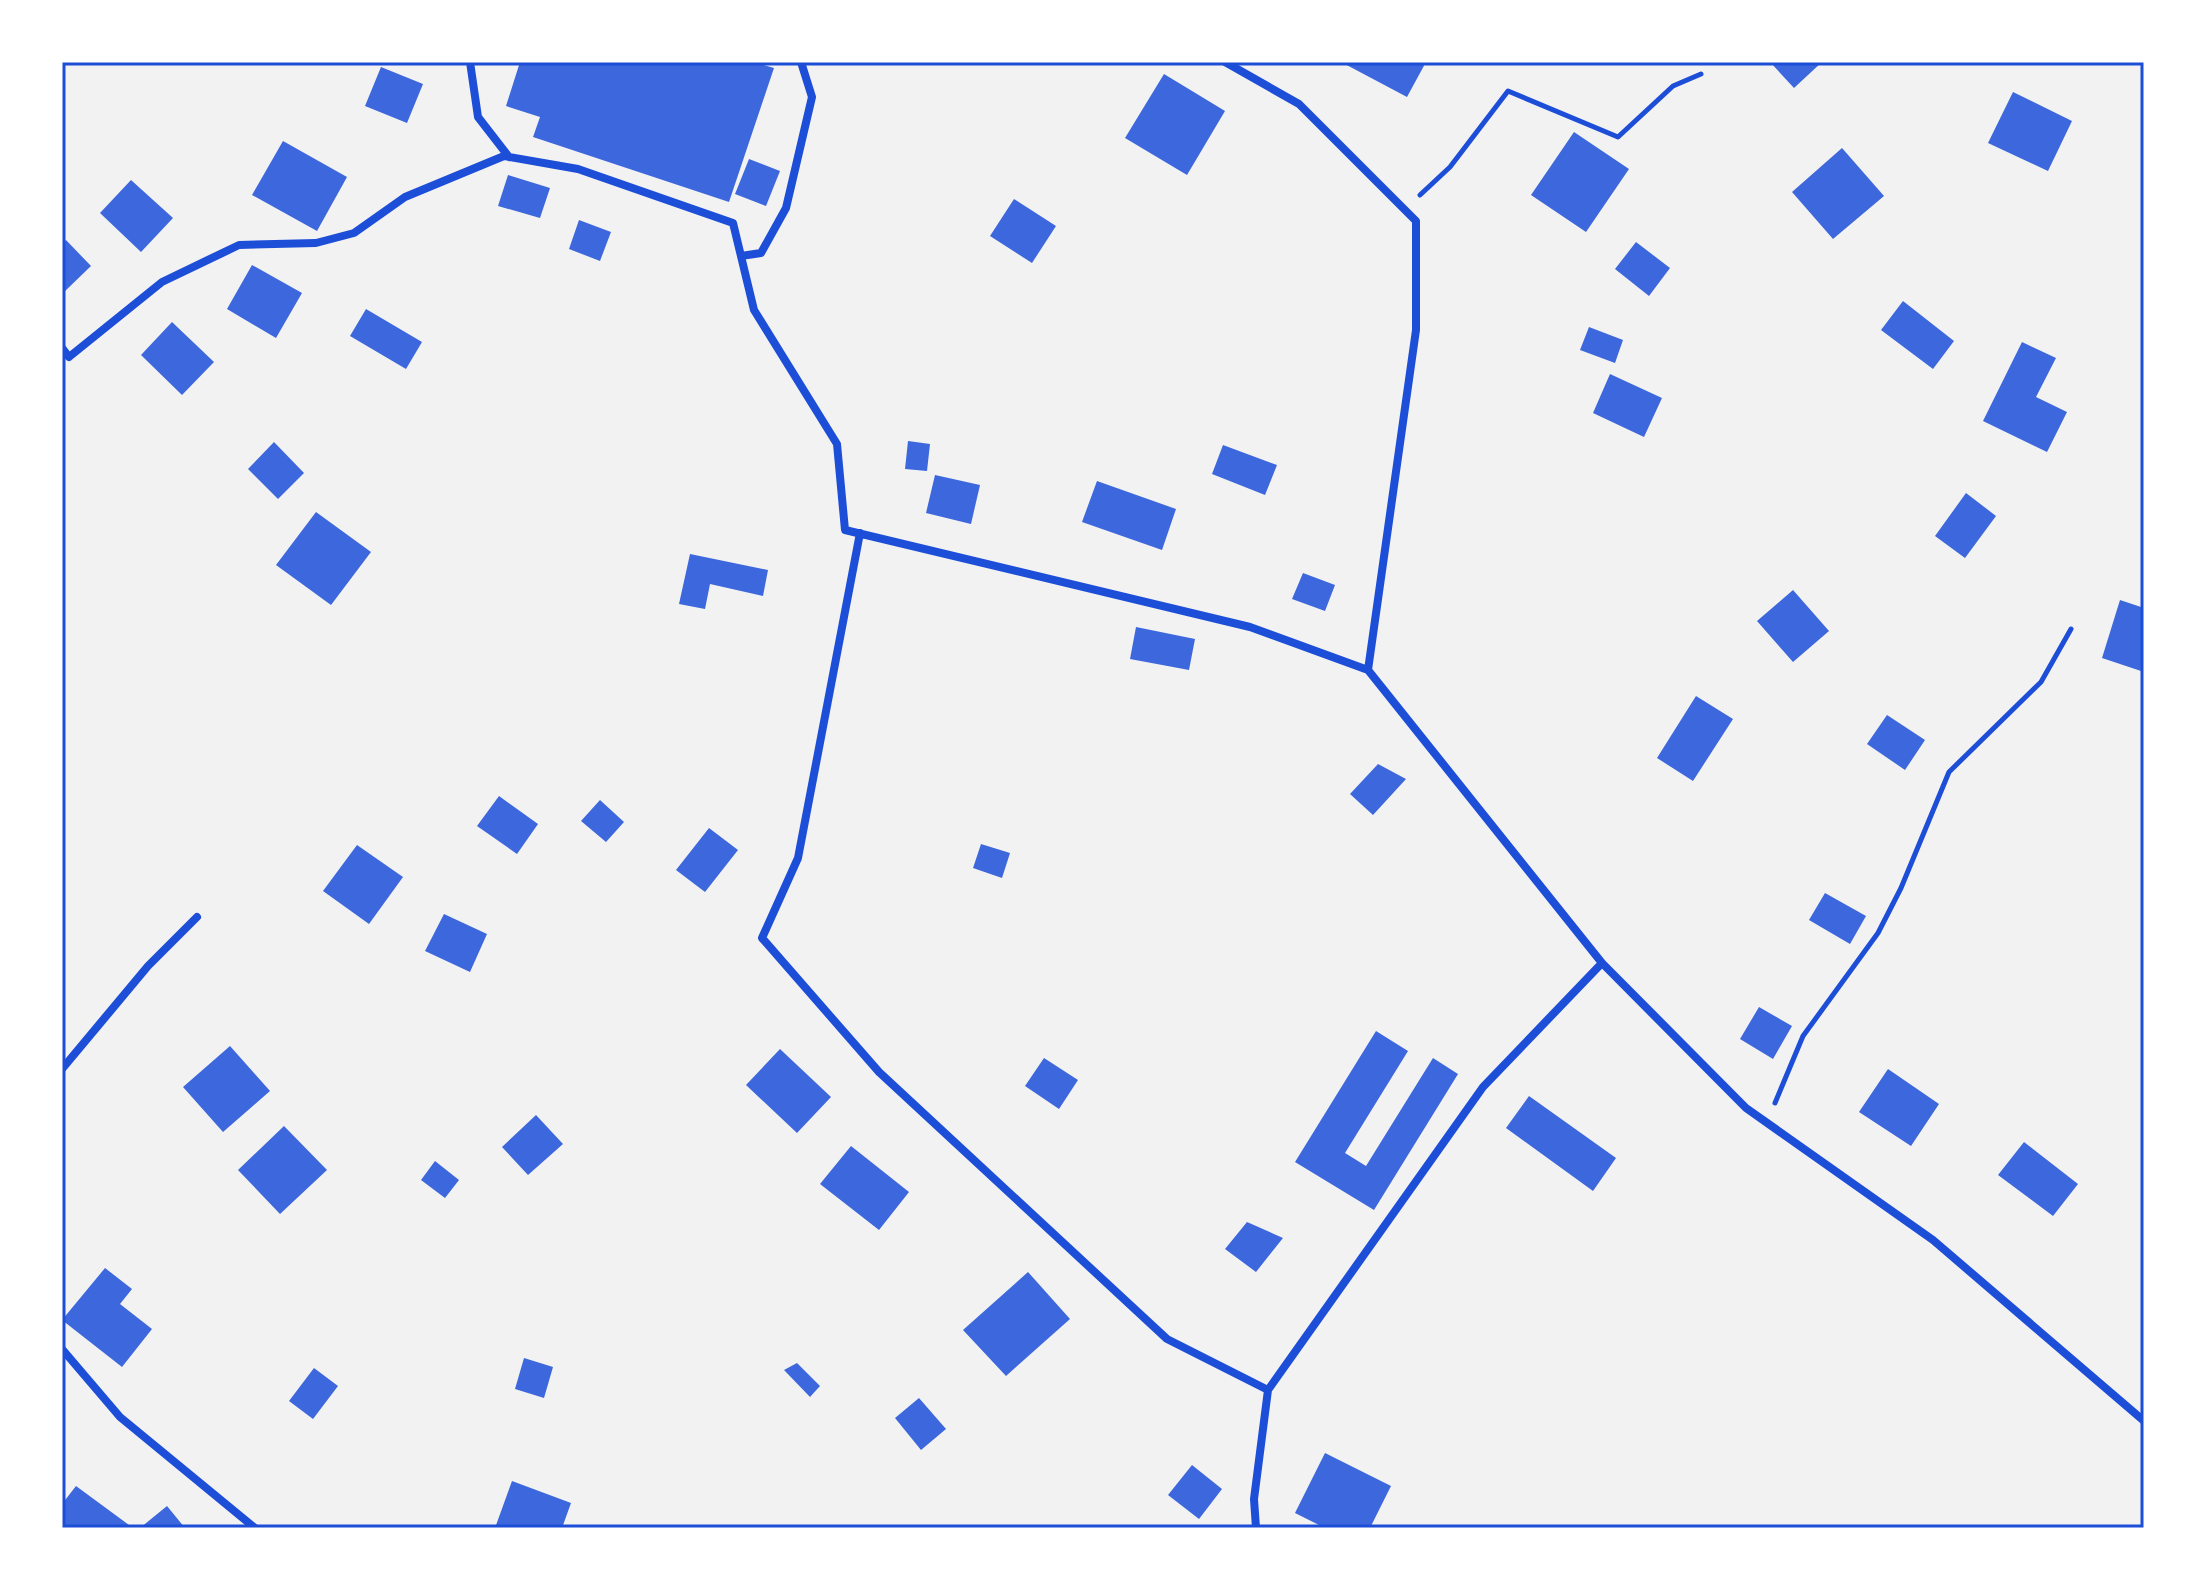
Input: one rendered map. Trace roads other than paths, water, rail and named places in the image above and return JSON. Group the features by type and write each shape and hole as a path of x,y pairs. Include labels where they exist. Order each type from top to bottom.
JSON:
{"street":[{"path":"470,62 478,117 509,157"},
{"path":"741,256 761,253 786,208 812,97 801,62"},
{"path":"1225,62 1299,104 1416,221 1416,330 1368,670"},
{"path":"62,348 69,357 162,282 239,245 316,243 354,233 405,197 509,157 578,169 733,223 754,310 837,444 845,530 1250,627 1368,670 1602,963 1746,1108 1933,1240 2144,1421"},
{"path":"860,533 798,858 762,938 879,1072 1167,1339 1268,1390"},
{"path":"62,1069 148,966 197,917"},
{"path":"1256,1528 1254,1499 1268,1390 1483,1087 1602,963"},
{"path":"62,1349 120,1417 255,1528"}]}
